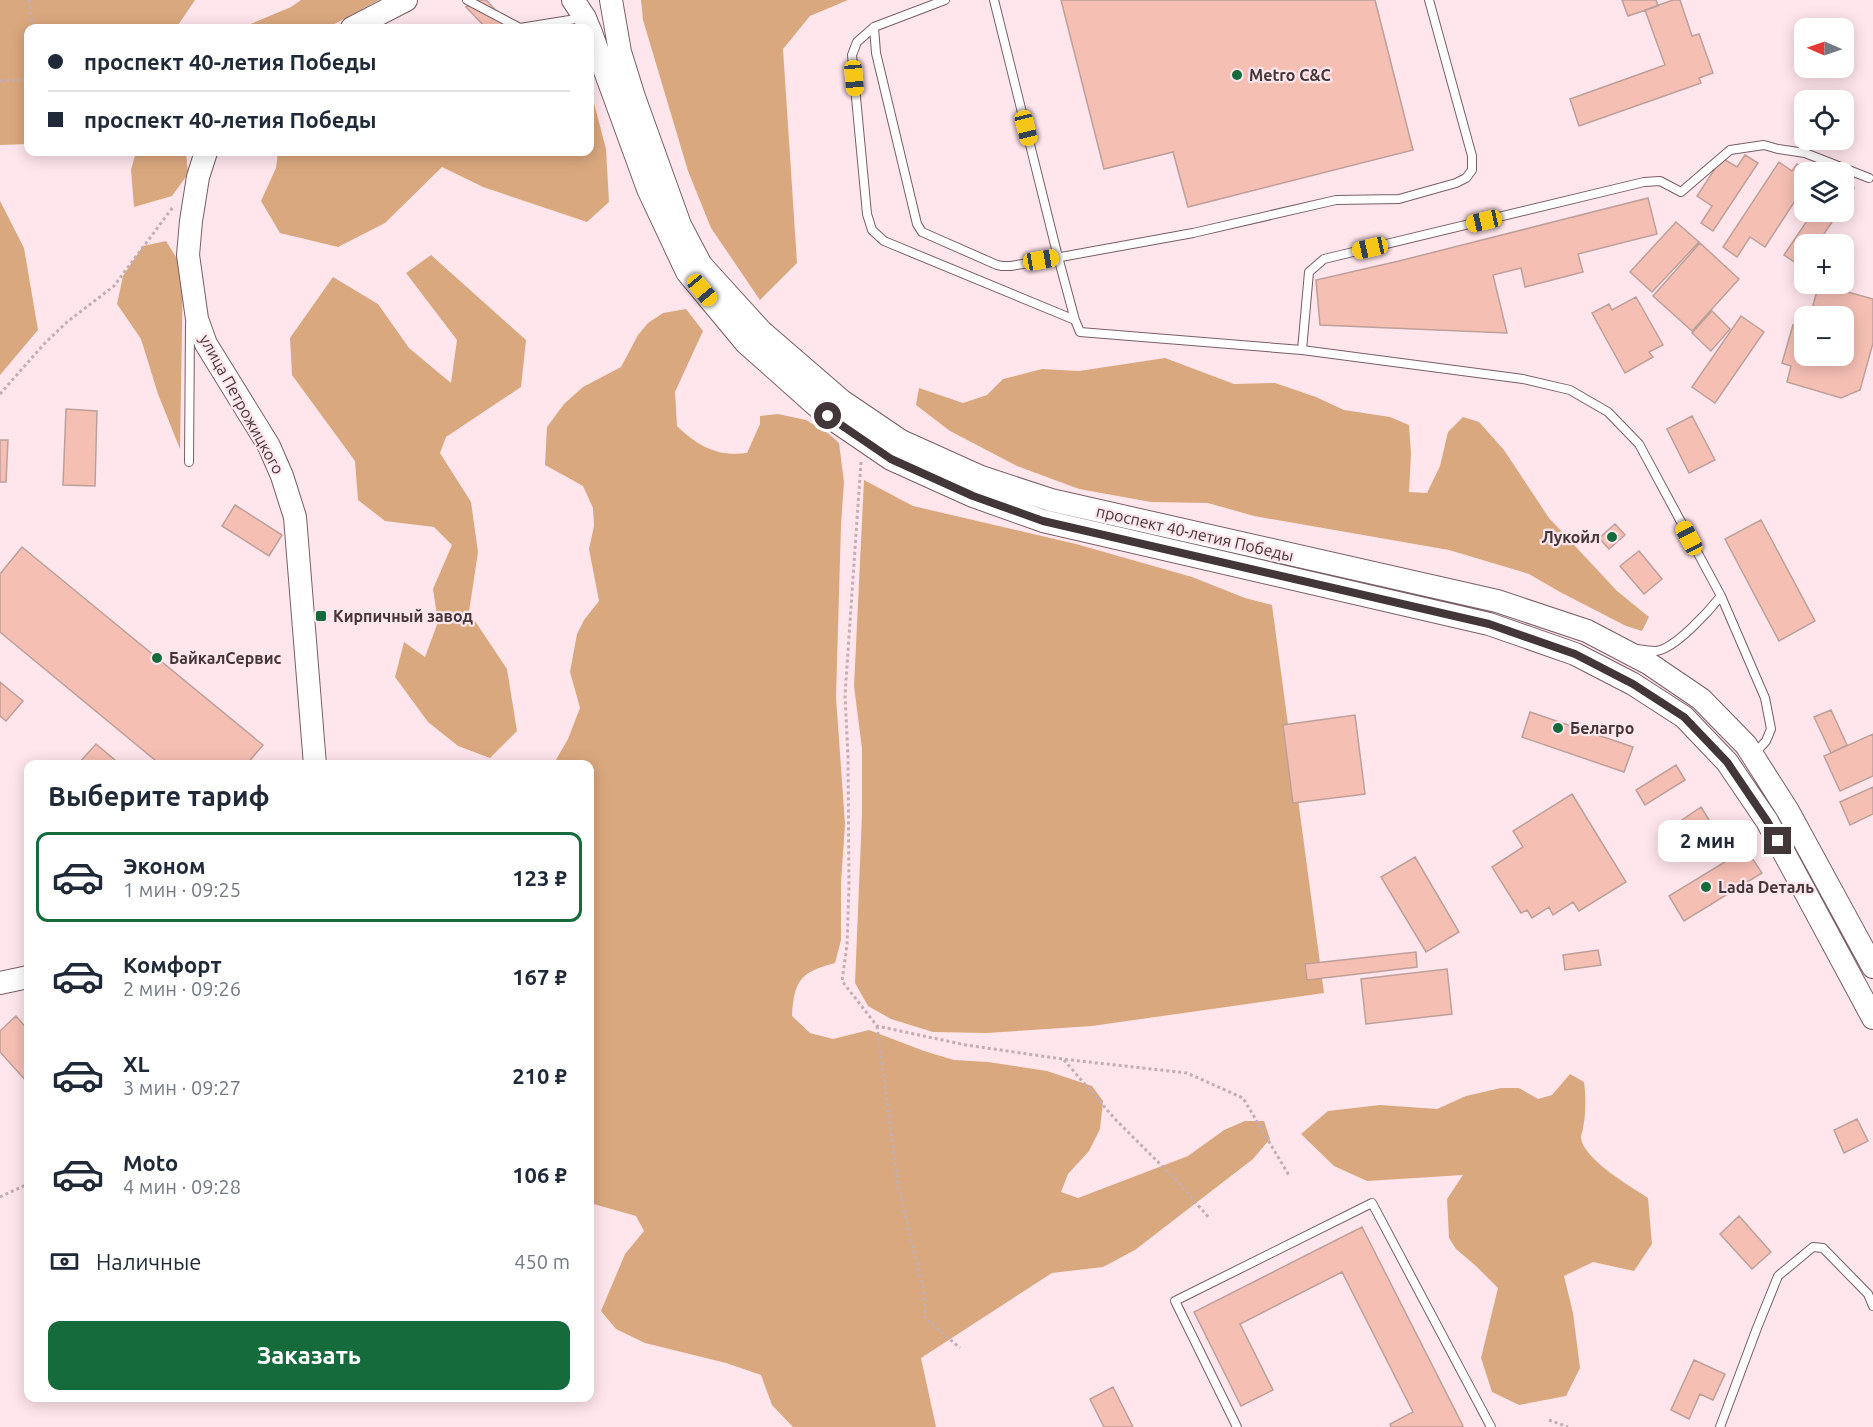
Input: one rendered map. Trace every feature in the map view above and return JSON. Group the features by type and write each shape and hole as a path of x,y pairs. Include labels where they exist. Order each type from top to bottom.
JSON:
{"main road":[{"path":"360,24 406,0"},
{"name":"проспект 40-летия Победы","path":"611,0 620,52 634,97 680,225 701,265 770,339 842,401 901,441 981,477 1051,500 1497,601 1587,631 1648,663 1701,699 1746,746 1788,811 1873,967"},
{"name":"проспект 40-летия Победы","path":"594,46 648,189 687,272 746,343 828,416 891,459 973,496 1043,521 1489,624 1575,654 1633,684 1684,717 1734,771 1767,821 1873,1018"},
{"name":"улица Петрожицкого","path":"205,156 198,177 188,255 197,319 206,344 269,446 282,476 295,517 315,760"},
{"path":"1734,771 1752,756"},
{"path":"0,984 24,978"}],"lane":[{"path":"467,0 512,24"},
{"path":"945,0 874,27 857,42 852,55 867,214 872,230 884,241 1075,320"},
{"path":"994,0 1058,257 1080,332 1302,350 1523,379 1570,390 1608,412 1639,444 1721,596 1765,698 1771,729 1766,741 1752,756"},
{"path":"874,27 876,53 917,224 922,232 1002,266 1193,233 1336,200 1399,199 1466,178 1472,170 1472,156 1429,0"},
{"path":"548,24 584,19"},
{"path":"1302,350 1309,272 1324,259 1644,182 1660,181 1681,192 1730,150 1764,145 1804,153 1869,178"},
{"path":"189,462 192,290"},
{"path":"1620,648 1658,651 1676,642 1706,615 1721,596"},
{"path":"1237,1427 1175,1301 1372,1203 1491,1427"},
{"path":"1720,1427 1756,1328 1778,1276 1813,1247 1824,1248 1868,1294 1873,1306"}],"path":[{"path":"29,0 32,24"},
{"path":"0,81 24,80"},
{"path":"0,394 44,344 67,322 114,286 177,202"},
{"path":"862,439 845,695 849,886 847,945 842,981 877,1026 898,1185 924,1291 925,1318 960,1348"},
{"path":"877,1026 966,1045 1062,1059 1187,1073 1243,1098 1290,1178"},
{"path":"1062,1059 1114,1118 1177,1181 1210,1220"},
{"path":"0,1197 24,1186"},
{"path":"1549,1420 1568,1427"}],"shaded area":[{"path":"0,0 195,0 179,24 24,24 24,144 0,145"},
{"path":"301,0 379,0 334,24 251,24 291,7"},
{"path":"641,0 848,0 810,16 783,49 797,263 760,300 711,228 688,171 643,20"},
{"path":"594,103 606,149 609,202 587,222 483,187 442,167 385,223 338,247 280,233 261,201 276,168 278,156 594,156"},
{"path":"135,156 186,156 188,174 172,196 134,207 131,170"},
{"path":"0,201 24,248 38,330 0,375"},
{"path":"166,241 183,268 180,449 158,394 141,339 117,304 123,276 143,246"},
{"path":"431,255 526,340 521,387 446,437 440,453 471,502 478,552 469,612 507,669 517,731 490,758 458,746 428,722 395,677 404,642 425,657 438,622 433,589 452,545 434,527 385,521 358,500 355,461 292,375 290,338 333,277 378,304 409,348 451,383 457,340 406,273"},
{"path":"686,309 703,331 675,392 677,426 685,433 700,444 717,451 747,453 760,424 760,416 778,414 806,420 839,443 844,482 836,697 845,824 841,883 841,940 835,963 807,974 797,986 792,1016 810,1033 833,1039 869,1030 954,1060 988,1062 1047,1071 1092,1086 1103,1101 1100,1129 1089,1151 1068,1174 1061,1192 1078,1198 1188,1156 1224,1130 1245,1121 1264,1121 1270,1139 1253,1159 1135,1250 1103,1267 1052,1273 921,1358 936,1427 793,1427 772,1405 761,1375 726,1363 645,1343 616,1329 601,1311 625,1254 644,1231 636,1216 594,1204 594,760 556,760 568,739 580,708 570,672 577,634 584,620 599,601 589,549 594,526 593,508 583,486 545,465 547,427 564,404 583,387 621,367 638,335 648,323 663,313"},
{"path":"1165,358 1234,384 1275,383 1316,397 1344,410 1390,417 1409,425 1411,454 1409,492 1427,493 1440,466 1448,432 1463,417 1479,422 1504,450 1549,518 1617,591 1649,617 1642,631 1626,626 1529,574 1449,550 1254,516 1208,503 1151,502 1079,489 1017,466 950,431 916,405 919,388 963,403 987,395 1003,379 1042,369 1079,371"},
{"path":"864,480 913,506 1076,544 1192,577 1245,598 1272,605 1324,993 1092,1026 987,1033 933,1032 891,1019 868,1006 855,983 862,814 862,749 854,686"},
{"path":"1570,1074 1584,1082 1585,1111 1581,1137 1584,1145 1598,1163 1648,1198 1652,1244 1634,1271 1593,1262 1564,1276 1573,1313 1580,1368 1566,1396 1519,1405 1492,1392 1481,1358 1498,1288 1456,1249 1449,1238 1447,1199 1463,1175 1367,1181 1334,1166 1301,1134 1328,1111 1380,1105 1437,1109 1466,1096 1501,1088 1519,1088 1538,1099 1552,1095"}],"building":[{"path":"480,0 486,0 509,24 482,24 466,7"},
{"name":"Metro C&C","path":"1061,0 1375,0 1413,150 1188,207 1173,152 1104,169"},
{"path":"1622,0 1656,0 1658,6 1628,16"},
{"path":"1673,0 1680,0 1692,36 1699,34 1713,73 1699,78 1701,83 1579,126 1570,99 1665,65 1645,10"},
{"path":"1745,155 1758,163 1713,231 1701,223 1712,206 1697,196 1722,158 1737,167"},
{"path":"1779,162 1792,171 1794,168 1794,202 1765,247 1750,237 1737,257 1723,247"},
{"path":"1648,198 1657,234 1578,254 1583,272 1525,287 1521,268 1493,275 1507,333 1320,325 1316,280"},
{"path":"1676,222 1699,242 1652,292 1630,272"},
{"path":"1806,222 1832,222 1824,234 1798,234"},
{"path":"1794,240 1794,262 1784,255"},
{"path":"1700,243 1739,279 1692,331 1653,296"},
{"path":"1816,294 1854,294 1873,299 1873,343 1860,390 1841,398 1787,382 1791,366 1782,363 1793,325 1794,366 1854,366 1854,306 1813,306"},
{"path":"1636,297 1663,345 1649,352 1653,357 1625,373 1592,313 1609,304 1612,310"},
{"path":"1712,311 1730,329 1711,351 1692,333"},
{"path":"1741,316 1764,332 1715,403 1692,387"},
{"path":"66,409 97,411 95,486 63,485"},
{"path":"1692,416 1715,460 1689,473 1667,429"},
{"path":"0,440 8,440 6,482 0,482"},
{"path":"235,505 282,535 269,556 222,526"},
{"path":"1761,520 1815,621 1779,641 1725,539"},
{"name":"Лукойл","path":"1615,524 1625,535 1609,549 1599,538"},
{"path":"22,547 263,745 250,760 155,760 0,632 0,574"},
{"path":"1639,551 1662,579 1644,594 1620,566"},
{"path":"0,682 23,701 6,721 0,716"},
{"path":"1831,710 1847,745 1831,753 1814,717"},
{"path":"1530,712 1633,747 1624,772 1522,737"},
{"path":"1355,715 1365,794 1293,803 1283,725"},
{"path":"1873,734 1873,776 1840,791 1824,756"},
{"path":"96,744 115,760 82,760"},
{"path":"1676,765 1685,780 1645,805 1636,790"},
{"path":"1873,787 1873,814 1850,825 1840,802"},
{"path":"1572,794 1626,882 1579,911 1573,902 1553,915 1549,907 1532,918 1527,910 1521,913 1492,867 1523,847 1513,831"},
{"path":"1701,807 1719,836 1699,849 1682,820"},
{"path":"1746,849 1762,873 1684,921 1669,896"},
{"path":"1415,857 1459,932 1426,952 1381,877"},
{"path":"1598,950 1601,965 1565,970 1563,955"},
{"path":"1416,952 1417,967 1307,980 1305,964"},
{"path":"1447,969 1452,1014 1366,1024 1361,979"},
{"path":"16,1016 24,1025 24,1079 0,1052 0,1031"},
{"path":"1857,1119 1868,1141 1844,1153 1834,1130"},
{"path":"1739,1216 1771,1252 1752,1269 1720,1234"},
{"path":"1362,1227 1463,1426 1391,1427 1390,1424 1413,1412 1342,1272 1240,1324 1273,1390 1241,1406 1194,1312"},
{"path":"1694,1360 1725,1374 1713,1400 1700,1394 1689,1419 1671,1410"},
{"path":"1113,1387 1133,1427 1104,1427 1090,1399"}],"place":[{"name":"Metro C&C","path":"1237,75"},
{"name":"Лукойл","path":"1612,537"},
{"name":"Кирпичный завод","path":"321,616"},
{"name":"БайкалСервис","path":"157,658"},
{"name":"Белагро","path":"1558,728"},
{"name":"Lada Dеталь","path":"1706,887"}],"route":[{"path":"828,416 891,459 973,496 1043,521 1489,624 1575,654 1633,684 1684,717 1727,762 1778,841"}]}
